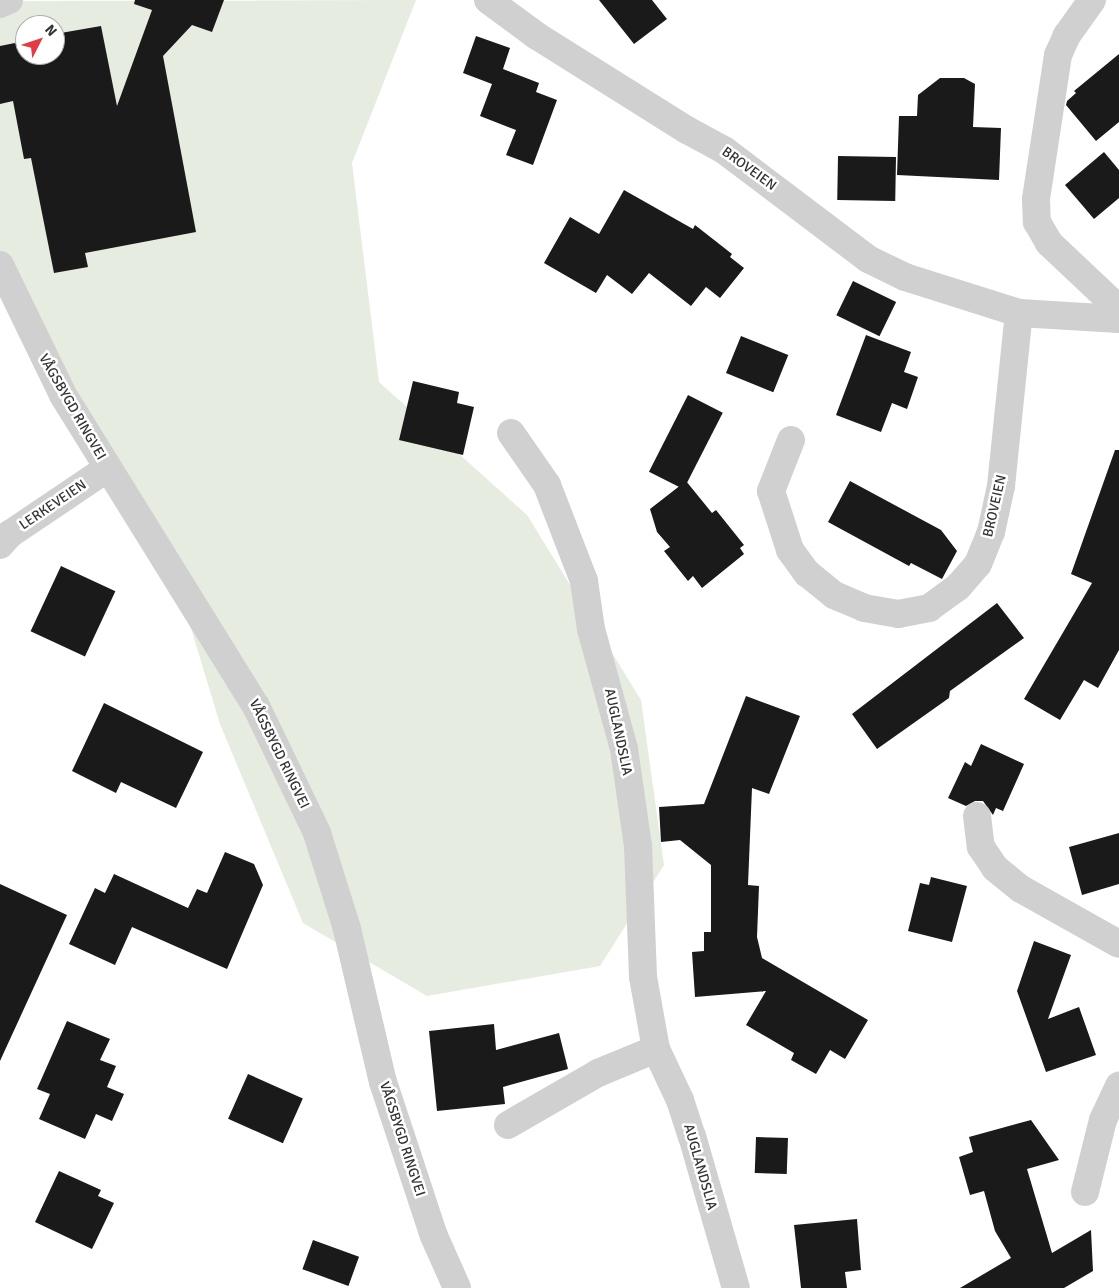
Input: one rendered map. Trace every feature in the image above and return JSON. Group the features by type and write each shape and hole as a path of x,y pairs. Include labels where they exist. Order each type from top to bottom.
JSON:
{"street":[{"path":"0,4 10,0"},
{"name":"BROVEIEN","path":"489,0 536,36 687,130 724,150 868,258 905,277 1020,313 1119,318"},
{"path":"1092,0 1067,35 1058,55 1036,199 1037,222 1049,243 1119,310"},
{"name":"VÅGSBYGD RINGVEI","path":"0,265 43,358 108,468 232,664 278,749 317,833 347,929 383,1082 434,1236 457,1288"},
{"name":"BROVEIEN","path":"791,440 771,491 790,550 807,573 834,595 864,608 898,614 929,608 958,587 978,564 991,532 1001,486 1020,313"},
{"name":"AUGLANDSLIA","path":"511,433 547,485 584,582 591,629 624,749 638,846 643,977 656,1049 683,1109 736,1288"},
{"name":"LERKEVEIEN","path":"0,545 10,534 108,468"},
{"path":"977,816 981,847 995,868 1021,889 1119,944"},
{"path":"508,1125 598,1073 656,1049"},
{"path":"1085,1192 1103,1120 1119,1086"}],"shaded area":[{"path":"416,0 352,163 379,382 527,515 641,700 664,865 600,966 427,996 303,923 220,724 190,625 0,266 0,1"}],"building":[{"path":"135,0 224,0 212,32 192,25 163,56 196,232 85,253 88,267 54,273 31,158 24,159 13,101 0,104 0,46 15,43 15,65 65,65 65,32 101,26 117,106 152,10 134,4"},
{"path":"599,0 652,0 667,19 634,44"},
{"path":"476,36 510,48 503,69 539,83 536,92 557,100 533,165 506,155 516,130 480,116 492,84 463,73"},
{"path":"1119,54 1119,122 1096,141 1066,105 1067,101 1076,93 1074,91"},
{"path":"940,78 964,78 975,84 973,127 1001,128 999,180 897,175 899,116 917,116 918,95"},
{"path":"1104,152 1119,170 1119,198 1094,219 1065,185"},
{"path":"838,156 896,157 895,201 837,200"},
{"path":"624,190 693,229 695,225 732,254 730,257 744,268 720,298 706,287 691,306 649,273 632,294 607,275 596,293 544,263 570,217 599,234"},
{"path":"853,281 896,302 879,336 836,315"},
{"path":"866,335 911,352 904,372 918,377 907,409 892,403 881,432 836,415"},
{"path":"741,336 788,355 773,392 726,373"},
{"path":"413,381 459,392 457,403 474,407 463,455 399,440"},
{"path":"688,395 723,413 684,489 649,472"},
{"path":"1115,450 1119,450 1119,650 1098,688 1084,680 1060,720 1024,699 1092,583 1071,574"},
{"path":"686,481 712,513 716,510 744,545 740,548 744,554 702,588 693,576 688,581 664,551 670,547 657,532 650,509"},
{"path":"850,481 941,530 957,551 942,579 911,563 909,566 828,522"},
{"path":"61,566 115,591 85,657 31,631"},
{"path":"997,603 1024,638 950,691 949,698 877,749 852,714"},
{"path":"746,696 800,716 769,794 752,788 748,885 759,886 757,937 762,958 868,1020 845,1059 830,1050 816,1074 791,1060 794,1053 746,1025 766,991 695,997 692,952 704,951 704,932 711,932 711,865 680,840 661,842 659,807 704,804"},
{"path":"104,703 203,752 176,808 121,782 116,793 72,771"},
{"path":"981,744 1024,764 1003,811 996,808 993,815 983,801 975,801 966,806 948,798 965,762 971,766"},
{"path":"1119,833 1119,884 1082,895 1069,847"},
{"path":"225,852 254,864 263,885 227,969 132,927 115,965 69,944 95,888 105,893 114,874 188,908 197,889 207,893"},
{"path":"931,877 967,886 952,942 908,931 920,883 929,885"},
{"path":"0,884 67,915 0,1061"},
{"path":"1034,941 1071,955 1048,1019 1079,1007 1096,1055 1046,1072 1017,991"},
{"path":"67,1021 110,1039 100,1060 116,1066 107,1087 124,1094 112,1121 96,1114 85,1139 39,1119 50,1094 37,1089"},
{"path":"494,1024 496,1050 559,1033 568,1069 503,1087 505,1104 437,1111 429,1031"},
{"path":"248,1074 303,1098 283,1143 228,1119"},
{"path":"1031,1120 1059,1160 1027,1169 1052,1253 1091,1230 1093,1271 1064,1288 960,1288 1011,1258 995,1231 984,1191 970,1195 959,1157 973,1152 969,1137"},
{"path":"756,1137 788,1138 787,1174 755,1173"},
{"path":"59,1171 101,1190 98,1196 114,1203 92,1249 35,1222"},
{"path":"857,1219 861,1270 845,1272 847,1288 801,1288 794,1225"},
{"path":"313,1240 359,1257 348,1286 302,1269"}]}
